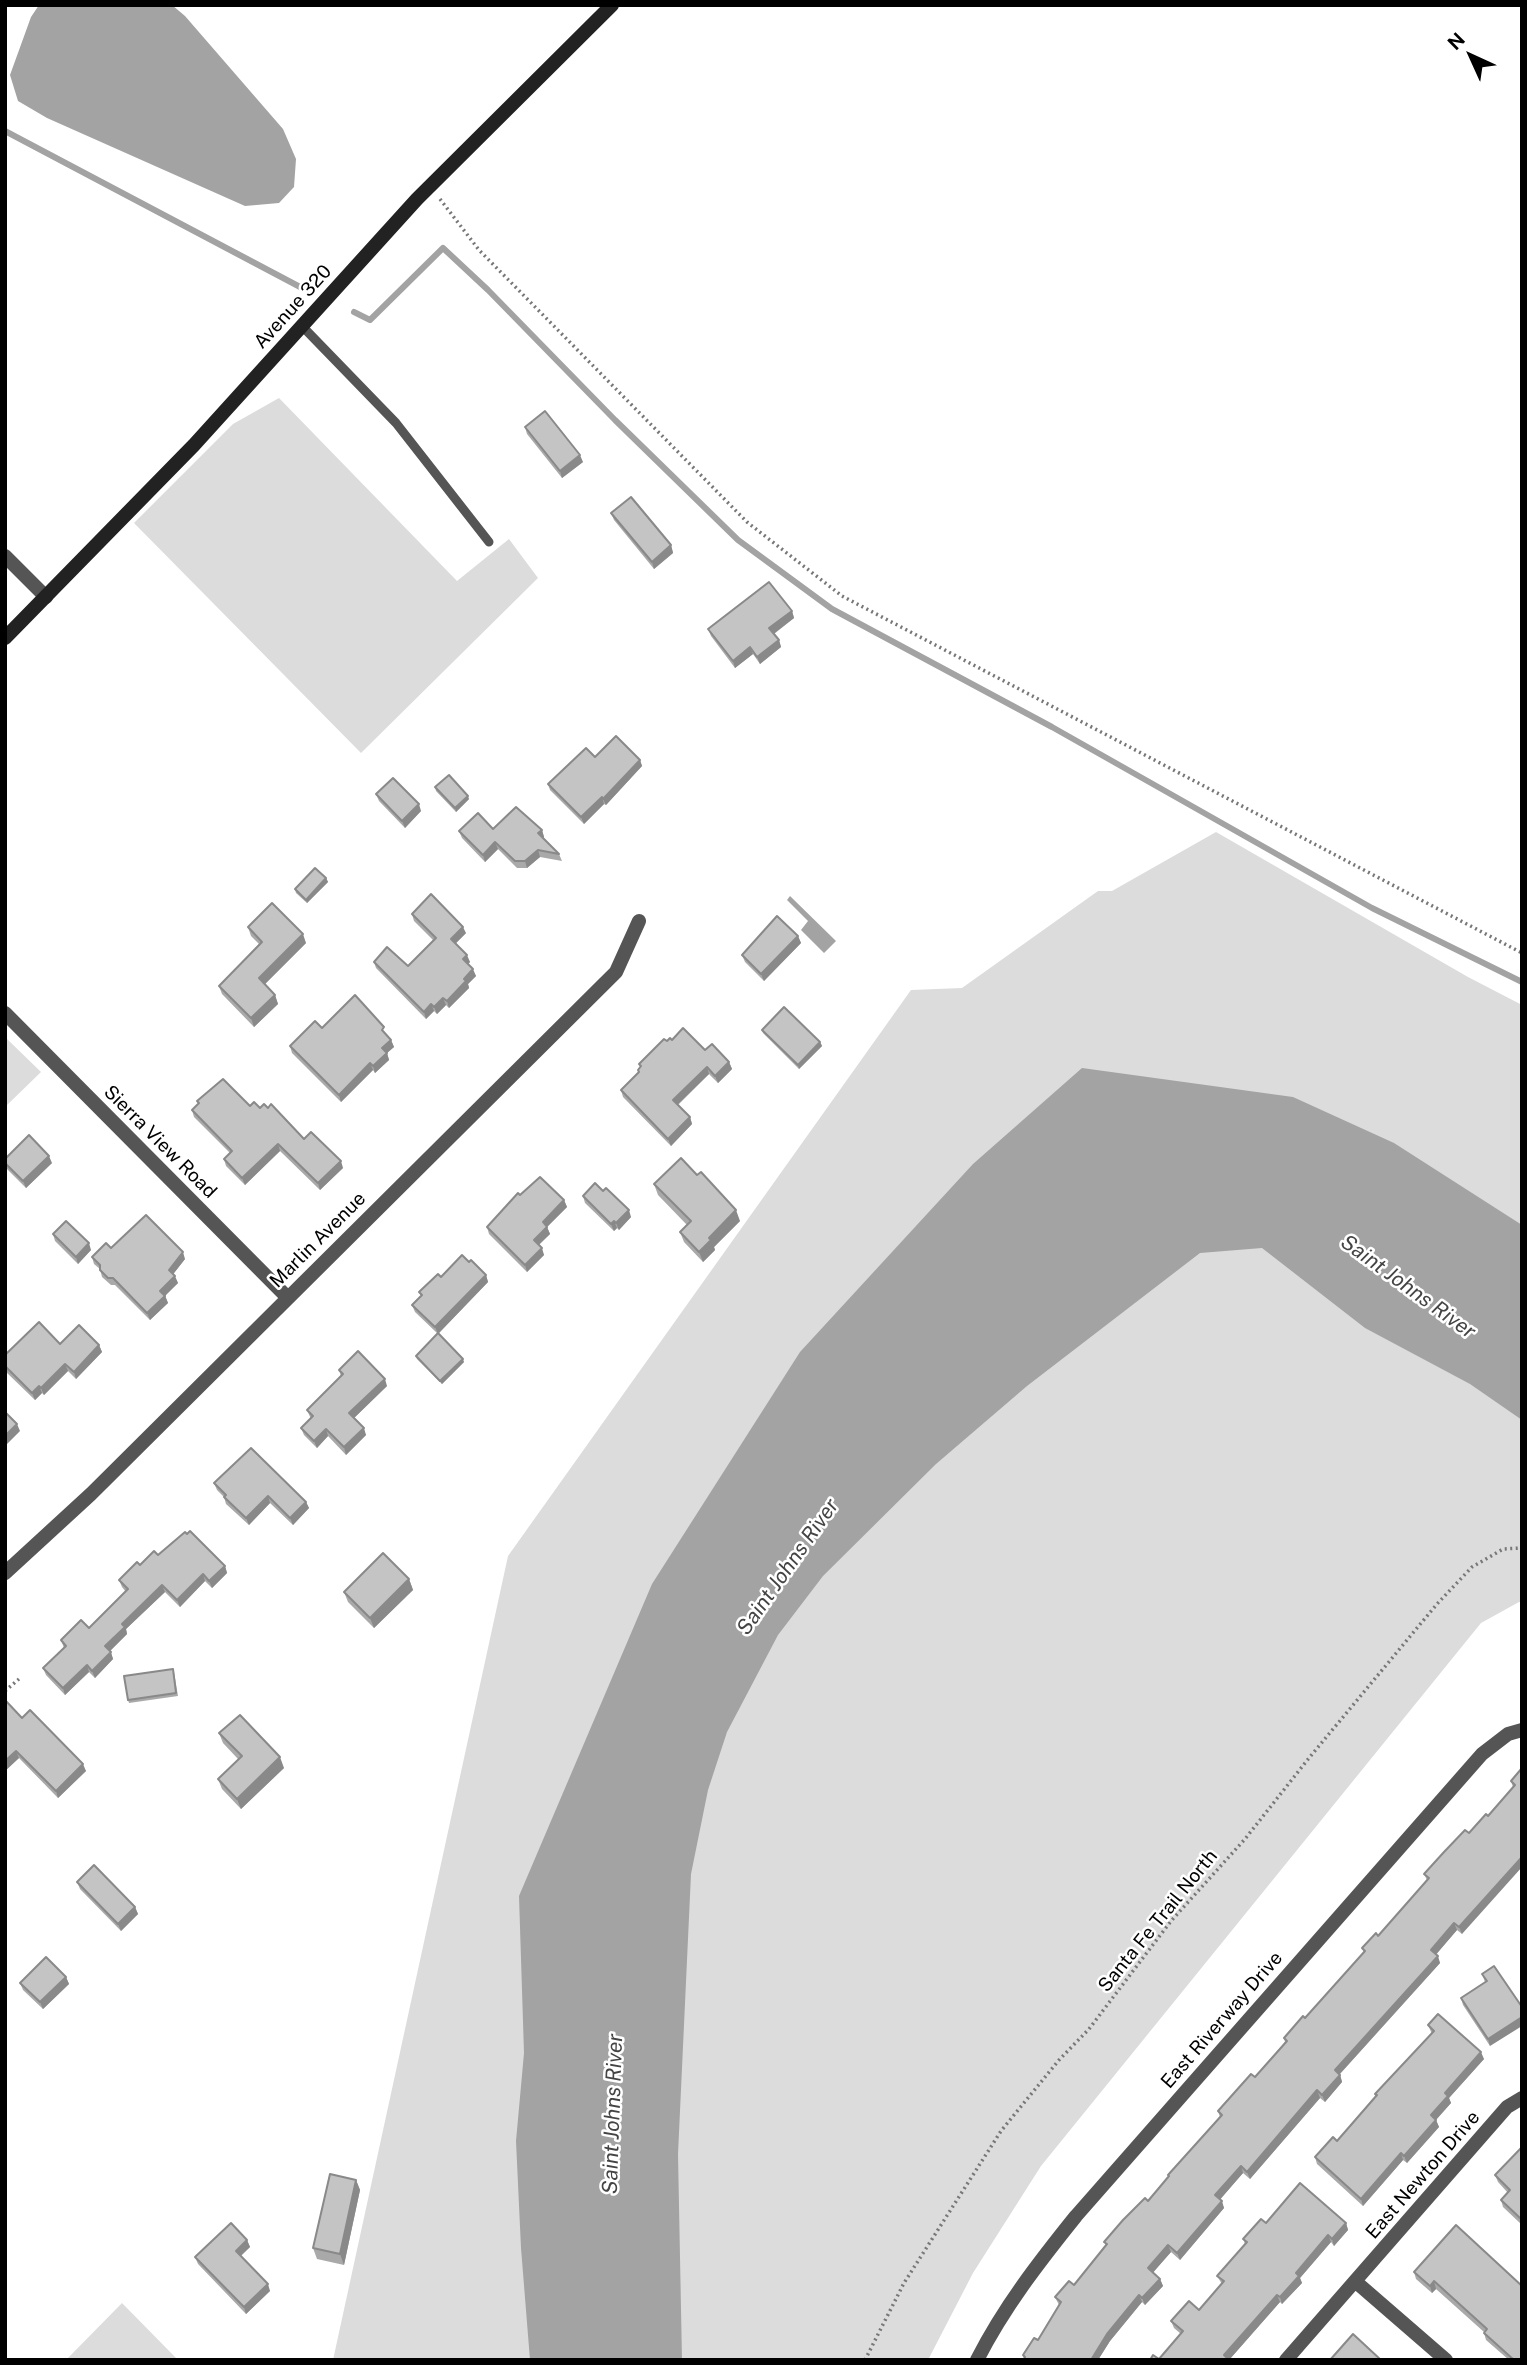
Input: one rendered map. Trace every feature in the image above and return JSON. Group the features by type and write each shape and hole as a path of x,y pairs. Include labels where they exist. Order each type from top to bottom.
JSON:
{"street":[{"name":"Avenue 320","path":"5,638 194,444 430,187 612,5"},
{"path":"5,556 46,597"},
{"name":"Marlin Avenue","path":"5,1573 91,1493 616,972 639,921"},
{"name":"Sierra View Road","path":"5,1013 287,1297"},
{"name":"East Riverway Drive","path":"977,2360 1019,2289 1076,2216 1482,1754 1508,1734 1522,1730"},
{"name":"East Newton Drive","path":"1286,2360 1507,2108 1522,2098"},
{"path":"1356,2282 1446,2360"}],"lane":[{"path":"302,326 396,423 489,542"}],"path":[{"path":"430,187 479,250 747,522 842,596 1522,953"},
{"name":"Santa Fe Trail North","path":"865,2360 904,2283 1001,2131 1059,2060 1089,2029 1171,1921 1245,1839 1437,1604 1472,1567 1503,1549 1522,1548"},
{"path":"5,1691 19,1679"}],"shaded area":[{"path":"279,398 457,581 509,539 538,578 361,753 134,523 233,424"},
{"path":"1216,832 1468,977 1522,1005 1522,1603 1519,1602 1481,1623 1041,2166 973,2273 928,2360 333,2360 508,1556 911,990 962,988 1098,891 1112,891"},
{"path":"5,1037 41,1072 5,1107"},
{"path":"122,2303 178,2360 66,2360"}],"water":[{"path":"39,5 172,5 185,16 283,129 296,159 294,187 279,203 245,206 47,118 18,101 10,75 31,17"},
{"path":"790,896 836,941 824,953 801,930 808,921 787,900"},
{"name":"Saint Johns River","path":"1082,1068 1293,1097 1394,1143 1522,1225 1522,1420 1470,1384 1365,1328 1262,1248 1200,1253 1027,1386 936,1464 823,1576 778,1635 727,1732 708,1790 691,1874 678,2154 682,2360 530,2360 516,2141 524,2053 519,1896 652,1584 800,1352 973,1164"}],"building":[{"path":"545,411 580,455 560,471 525,427"},
{"path":"631,497 671,545 652,562 611,513"},
{"path":"769,582 792,611 769,628 779,640 757,657 750,647 733,661 708,629"},
{"path":"616,736 640,760 603,799 602,797 581,817 548,784 586,748 595,757"},
{"path":"449,775 468,796 455,808 435,787"},
{"path":"393,778 419,804 402,821 376,794"},
{"path":"516,807 542,830 538,833 559,854 538,850 525,861 515,861 495,842 483,855 459,831 478,813 493,829"},
{"path":"315,868 326,878 306,900 295,889"},
{"path":"431,894 463,927 451,939 467,955 463,959 473,969 464,979 466,981 447,1001 443,998 434,1007 431,1004 424,1012 374,962 387,947 408,966 436,938 412,914"},
{"path":"272,903 303,934 259,978 275,995 251,1018 219,986 262,942 248,927"},
{"path":"777,916 798,936 761,974 742,955"},
{"path":"355,995 384,1027 382,1030 391,1040 382,1048 387,1053 373,1066 370,1063 339,1095 290,1046 315,1021 322,1028"},
{"path":"784,1007 820,1042 798,1065 762,1030"},
{"path":"683,1028 705,1050 712,1044 729,1062 715,1076 707,1067 673,1100 690,1117 668,1139 621,1090 639,1072 639,1064 664,1039 672,1040"},
{"path":"223,1079 250,1106 254,1102 260,1108 264,1104 268,1108 271,1104 304,1139 311,1132 341,1161 318,1183 278,1144 242,1178 224,1159 232,1151 192,1110 199,1103 197,1101"},
{"path":"29,1135 49,1156 23,1181 5,1163 5,1159"},
{"path":"681,1158 697,1175 701,1172 736,1210 699,1252 680,1232 691,1221 654,1184"},
{"path":"540,1177 564,1200 543,1222 547,1227 534,1240 542,1248 525,1265 487,1227 518,1193 520,1195"},
{"path":"595,1183 603,1191 606,1188 629,1210 616,1223 614,1221 611,1224 583,1196"},
{"path":"146,1215 183,1252 169,1270 175,1276 160,1291 165,1296 147,1313 113,1278 108,1278 100,1270 100,1265 92,1257 106,1243 111,1248"},
{"path":"66,1221 89,1243 76,1257 53,1234"},
{"path":"462,1255 486,1275 435,1327 412,1305 422,1295 419,1292 438,1274 441,1277"},
{"path":"39,1322 60,1344 79,1325 99,1345 74,1372 65,1364 41,1388 39,1386 32,1393 5,1366 5,1355"},
{"path":"438,1333 463,1359 440,1381 416,1356"},
{"path":"358,1351 385,1379 349,1413 364,1428 344,1447 326,1429 314,1441 301,1428 313,1416 307,1410 343,1374 339,1370"},
{"path":"5,1412 17,1424 5,1436"},
{"path":"251,1448 306,1502 290,1518 268,1496 246,1518 214,1483"},
{"path":"190,1531 225,1566 209,1581 203,1574 177,1600 162,1585 122,1624 125,1627 105,1646 111,1652 92,1671 87,1665 63,1688 43,1668 66,1646 61,1640 81,1620 89,1628 128,1589 119,1580 137,1562 140,1565 154,1551 158,1555 185,1532 187,1534"},
{"path":"383,1553 409,1579 370,1618 344,1592"},
{"path":"173,1669 176,1693 128,1700 124,1676"},
{"path":"5,1700 22,1718 30,1710 83,1764 56,1791 16,1751 5,1761"},
{"path":"240,1715 280,1757 237,1799 218,1779 242,1756 219,1733"},
{"path":"1522,1768 1522,1857 1459,1927 1454,1923 1431,1950 1438,1956 1335,2070 1340,2075 1322,2095 1317,2090 1247,2172 1241,2166 1215,2195 1222,2201 1177,2253 1168,2245 1148,2268 1160,2279 1142,2298 1139,2295 1107,2334 1091,2360 1024,2360 1023,2355 1034,2338 1038,2340 1061,2302 1055,2297 1069,2281 1074,2285 1123,2220 1145,2198 1148,2201 1222,2115 1218,2111 1251,2074 1255,2077 1287,2041 1284,2038 1303,2016 1305,2018 1365,1951 1362,1948 1376,1933 1378,1936 1429,1878 1424,1874 1465,1830 1469,1833 1486,1814 1488,1816 1515,1785 1511,1781"},
{"path":"94,1865 135,1907 118,1924 77,1882"},
{"path":"46,1957 66,1977 40,2002 20,1983"},
{"path":"1494,1966 1522,2007 1522,2017 1488,2039 1461,1998 1487,1981 1482,1974"},
{"path":"1438,2014 1481,2052 1445,2093 1448,2096 1431,2115 1436,2120 1404,2156 1401,2153 1361,2199 1315,2157 1333,2137 1337,2141 1377,2095 1375,2094 1434,2031 1428,2025"},
{"path":"1522,2147 1520,2218 1501,2200 1510,2190 1495,2175"},
{"path":"330,2174 356,2180 340,2254 313,2248"},
{"path":"1300,2183 1346,2223 1332,2239 1328,2235 1296,2273 1299,2276 1280,2297 1277,2295 1224,2355 1226,2360 1150,2360 1153,2355 1159,2359 1183,2331 1171,2321 1189,2301 1199,2310 1224,2281 1217,2276 1247,2242 1243,2239 1261,2219 1266,2223"},
{"path":"231,2223 247,2240 236,2251 268,2284 244,2307 195,2257"},
{"path":"1456,2225 1522,2286 1522,2360 1514,2360 1484,2333 1487,2329 1434,2281 1430,2286 1414,2272"},
{"path":"1353,2334 1381,2360 1330,2360"}],"waterway":[{"path":"5,131 302,288"},
{"path":"354,312 370,320 443,248 738,540 832,609 1052,727 1372,908 1522,982"}]}
